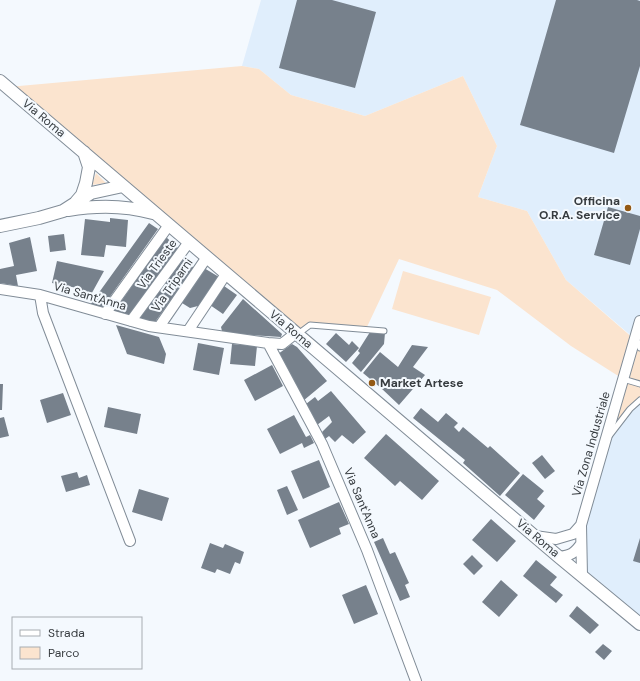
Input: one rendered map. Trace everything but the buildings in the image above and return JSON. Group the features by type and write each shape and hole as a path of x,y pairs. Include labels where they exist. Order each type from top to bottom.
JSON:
{"street":[{"name":"Via Roma","path":"0,81 640,624"},
{"path":"75,204 82,195 89,167 83,151"},
{"path":"63,211 92,193 123,186"},
{"path":"102,206 110,202 123,186"},
{"path":"0,226 39,218 63,211 102,206 139,209 156,214"},
{"path":"105,314 169,225"},
{"name":"Via Trieste","path":"131,321 189,242"},
{"name":"Via Triparni","path":"159,327 207,257"},
{"path":"188,331 226,274"},
{"name":"Via Sant'Anna","path":"0,289 40,295 149,326 282,344 297,334"},
{"path":"40,295 42,313 130,541"},
{"name":"Via Zona Industriale","path":"582,576 581,525 640,321"},
{"name":"Via Sant'Anna","path":"268,343 322,444 367,550 416,681"},
{"path":"535,536 556,539 573,534 581,525"},
{"path":"562,537 557,555 570,555 577,550 581,544"}],"lane":[{"path":"297,334 310,325 384,331"},
{"path":"635,337 640,348"},
{"path":"623,379 640,384"},
{"path":"605,443 630,409 640,400"}],"shaded area":[{"path":"261,0 640,0 640,624 582,576 581,525 635,339 566,280 527,211 478,197 497,146 463,76 365,116 291,95 259,69 242,66"}],"green space":[{"path":"242,66 259,69 291,95 365,116 463,76 497,146 478,197 527,211 566,280 634,339 640,348 640,400 605,443 623,379 571,346 497,290 399,259 366,329 310,325 296,333 8,87"},
{"path":"96,173 106,183 92,185"},
{"path":"403,271 491,297 479,335 392,309"}],"place":[{"name":"Officina O.R.A. Service","path":"628,208"},
{"name":"Market Artese","path":"372,383"}]}
